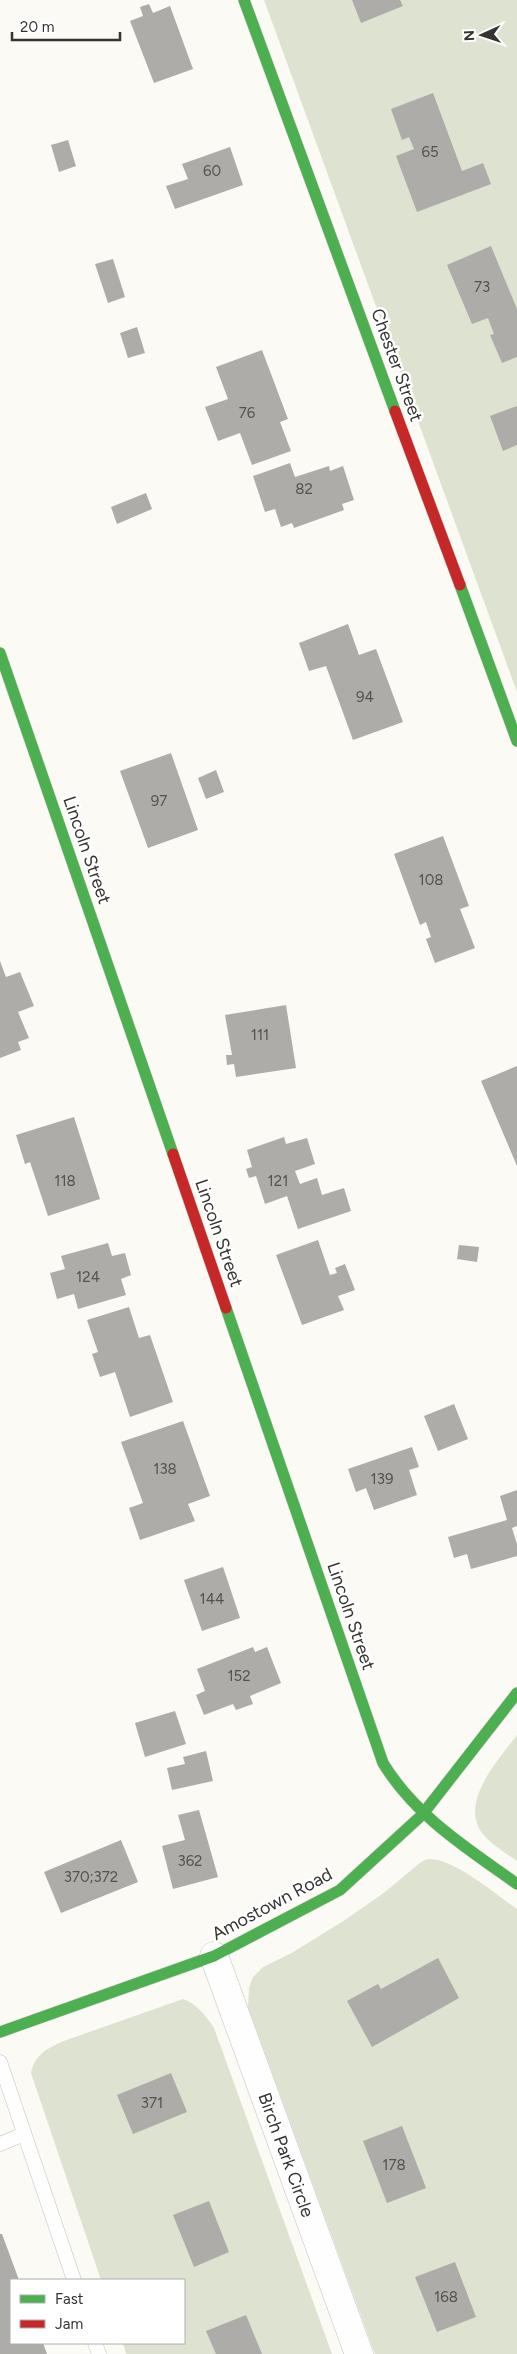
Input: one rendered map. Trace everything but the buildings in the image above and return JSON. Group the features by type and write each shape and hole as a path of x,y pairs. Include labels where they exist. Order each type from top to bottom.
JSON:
{"street":[{"name":"Chester Street","path":"244,0 517,742"},
{"name":"Lincoln Street","path":"0,653 383,1763 400,1791 422,1815"},
{"name":"Amostown Road","path":"0,2032 214,1956 340,1890 422,1815 517,1693"},
{"path":"422,1815 517,1884"},
{"name":"Birch Park Circle","path":"214,1956 359,2354"}],"lane":[{"path":"0,2062 74,2279"},
{"path":"0,2144 24,2134"}],"green space":[{"path":"264,0 517,0 517,692"},
{"path":"517,1735 517,1861 483,1834 477,1822 475,1809 478,1795 484,1782"},
{"path":"428,1859 438,1860 462,1870 517,1909 517,2354 375,2354 248,2007 249,1988 253,1977 263,1967 290,1954 345,1920 385,1892 421,1862"},
{"path":"183,1999 197,2007 205,2015 214,2028 332,2354 126,2354 123,2344 185,2344 185,2279 101,2279 31,2073 38,2057 61,2042"}],"traffic: fast":[{"path":"244,0 395,411"},
{"path":"460,585 517,741"},
{"path":"0,653 173,1154"},
{"path":"226,1308 383,1763 396,1782 427,1816 461,1844 517,1884"},
{"path":"0,2032 214,1956 340,1890 422,1815 517,1693"}],"traffic: jam":[{"path":"395,411 460,585"},
{"path":"173,1154 226,1308"}]}
